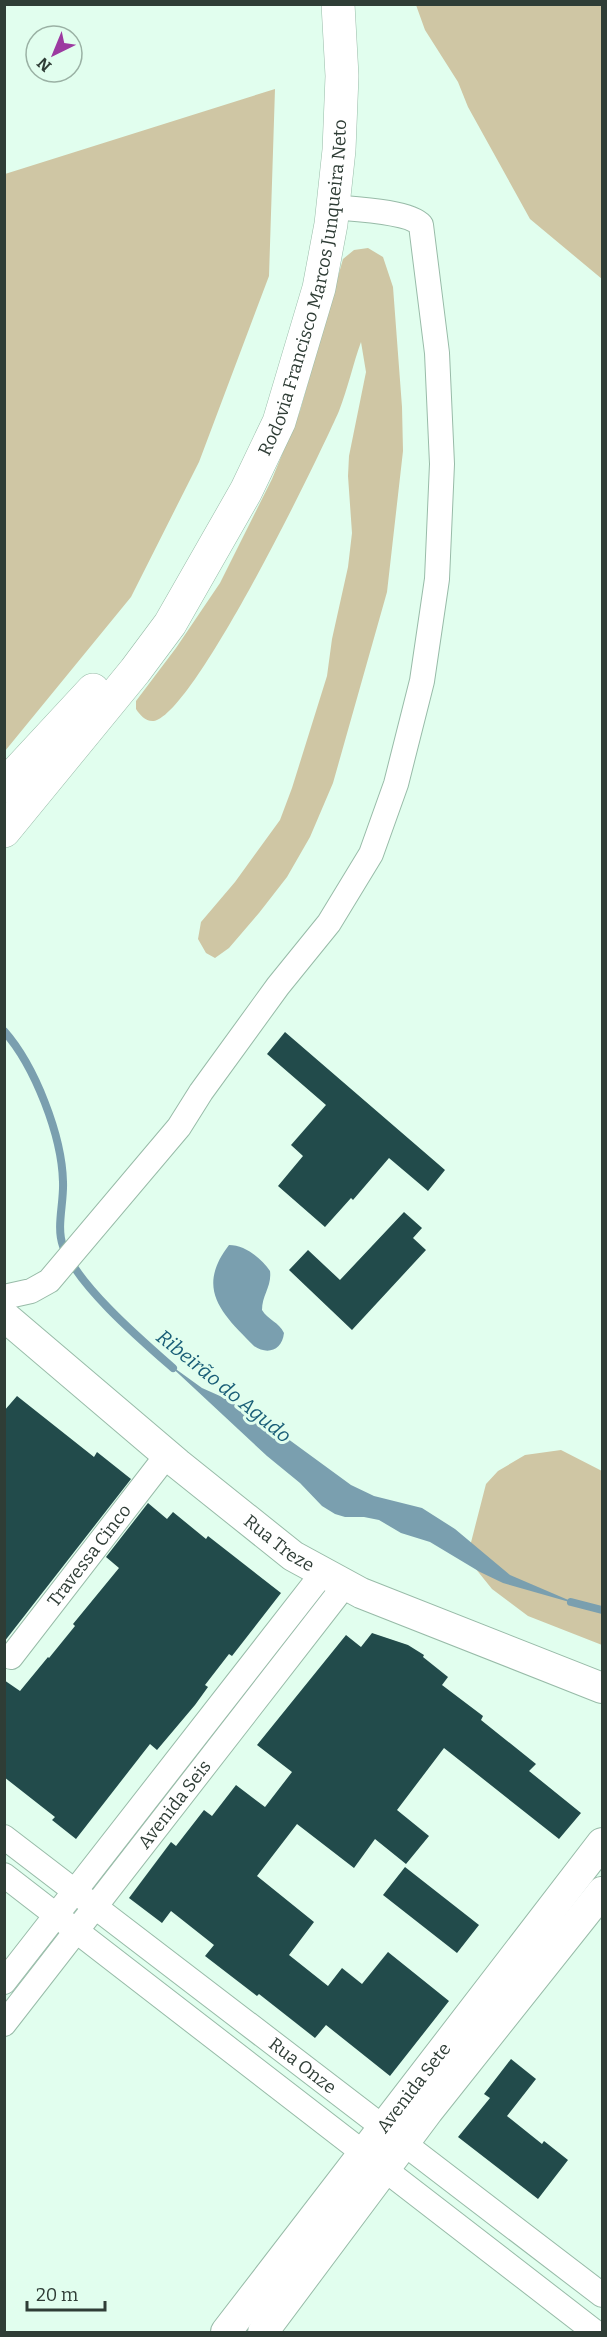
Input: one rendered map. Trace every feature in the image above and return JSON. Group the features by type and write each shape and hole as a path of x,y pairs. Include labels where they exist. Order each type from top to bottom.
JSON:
{"main road":[{"name":"Rodovia Francisco Marcos Junqueira Neto","path":"4,831 170,624 246,491 279,422 319,288 332,207 339,150 342,76 338,4"},
{"name":"Rodovia Francisco Marcos Junqueira Neto","path":"4,786 172,605 209,558"}],"street":[{"path":"4,1297 31,1291 50,1281 179,1127 201,1092 278,986 329,923 351,890 371,854 396,783 419,692 437,579 442,464 437,353 422,228 417,220 332,207"},
{"name":"Rua Treze","path":"4,1316 272,1542 333,1579 603,1688"},
{"name":"Travessa Cinco","path":"11,1657 167,1455"},
{"name":"Avenida Seis","path":"4,1982 227,1695 333,1579"},
{"name":"Avenida Seis","path":"4,2024 246,1711 333,1579"},
{"path":"227,1695 246,1711"},
{"path":"191,1742 209,1759"},
{"name":"Rua Onze","path":"4,1837 603,2295"},
{"name":"Avenida Sete","path":"263,2332 374,2161 603,1843"},
{"name":"Rua Onze","path":"4,1875 595,2332"},
{"name":"Avenida Sete","path":"393,2135 603,1892"},
{"name":"Avenida Sete","path":"226,2332 374,2161"}],"shaded area":[{"path":"416,5 602,5 602,279 530,219 468,107 458,82 425,30"},
{"path":"275,89 269,276 199,462 131,597 5,751 5,174"},
{"path":"368,248 383,257 393,287 402,407 403,451 387,592 333,783 310,837 287,877 259,913 229,948 215,958 206,953 198,939 201,922 235,882 280,820 327,676 332,639 348,567 352,533 348,476 349,456 366,372 361,342 339,411 327,437 282,527 225,632 197,676 173,707 151,721 144,718 136,709 136,701 176,648 220,583 272,479 300,411 343,259 354,250"},
{"path":"561,1450 602,1471 602,1645 528,1616 492,1589 467,1558 486,1484 498,1471 525,1455"}],"water":[{"path":"229,1245 241,1247 252,1253 270,1271 270,1281 262,1310 284,1333 280,1344 273,1350 259,1349 254,1346 223,1312 217,1300 214,1275"},
{"path":"166,1362 202,1388 258,1417 351,1485 374,1496 422,1508 455,1529 510,1575 580,1605 503,1583 430,1542 401,1533 379,1520 335,1514 322,1506 300,1483 267,1456"}],"building":[{"path":"285,1032 445,1170 428,1191 389,1158 353,1200 351,1198 325,1227 278,1186 303,1156 291,1145 326,1105 267,1054"},
{"path":"404,1212 422,1228 413,1238 426,1250 352,1330 289,1270 308,1250 340,1280"},
{"path":"17,1396 94,1457 97,1452 131,1479 4,1642 4,1411"},
{"path":"148,1503 167,1519 173,1512 206,1539 208,1536 281,1593 232,1656 229,1654 205,1685 208,1687 195,1705 157,1750 150,1744 76,1839 52,1820 55,1817 4,1777 4,1680 20,1691 49,1658 75,1626 73,1624 119,1568 106,1557"},
{"path":"372,1633 408,1645 424,1655 423,1657 448,1677 442,1685 483,1716 481,1720 536,1764 529,1771 581,1813 559,1839 444,1748 397,1810 429,1836 406,1864 375,1839 354,1868 297,1824 257,1876 314,1922 289,1955 328,1986 342,1968 362,1984 388,1952 449,2001 390,2076 326,2025 315,2038 259,1994 257,1996 205,1956 214,1945 171,1911 162,1923 129,1898 171,1842 176,1846 204,1810 212,1816 236,1785 265,1807 292,1772 257,1745 346,1635 361,1647"},
{"path":"405,1867 479,1925 457,1953 383,1895"},
{"path":"511,2059 536,2079 507,2116 542,2144 544,2141 568,2160 538,2199 458,2137 490,2098 484,2094"}],"waterway":[{"name":"Ribeirão do Agudo","path":"4,1031 36,1082 52,1123 58,1144 63,1182 61,1239 70,1261 111,1311 173,1368"},
{"name":"Ribeirão do Agudo","path":"571,1602 602,1610"}]}
